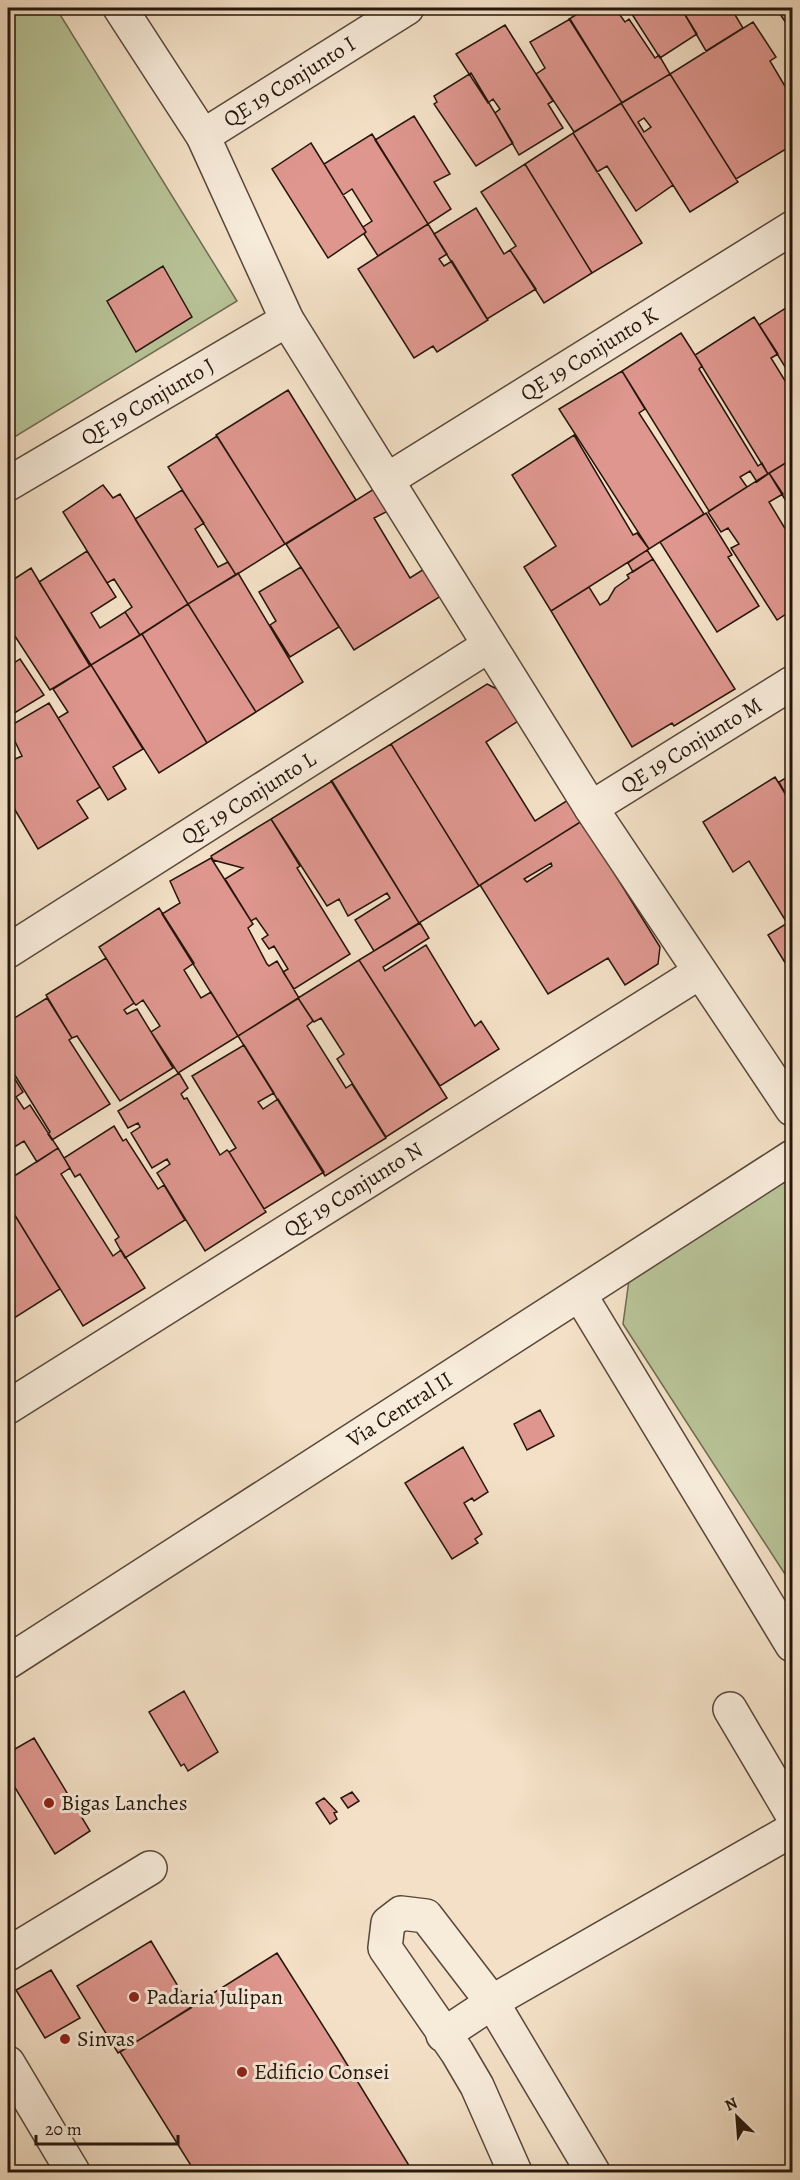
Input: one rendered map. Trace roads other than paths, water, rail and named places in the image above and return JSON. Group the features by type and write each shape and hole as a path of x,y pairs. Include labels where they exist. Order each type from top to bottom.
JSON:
{"street":[{"path":"120,8 203,136 287,320 591,808 792,1109"},
{"name":"QE 19 Conjunto I","path":"203,136 407,8"},
{"name":"QE 19 Conjunto K","path":"387,480 792,228"},
{"name":"QE 19 Conjunto J","path":"8,484 287,320"},
{"name":"QE 19 Conjunto L","path":"8,951 488,646"},
{"name":"QE 19 Conjunto M","path":"591,808 792,683"},
{"name":"QE 19 Conjunto N","path":"8,1407 700,972"},
{"name":"Via Central II","path":"8,1662 792,1157"},
{"path":"580,1295 792,1644"},
{"path":"730,1709 792,1814"},
{"path":"443,2035 492,2002 792,1830"},
{"path":"8,1954 150,1868"},
{"path":"515,2172 477,2086 457,2052 443,2035 385,1948 388,1923 400,1912 426,1916 492,2002 593,2172"},
{"path":"8,2063 63,2167"}],"place":[{"name":"Bigas Lanches","path":"49,1803"},
{"name":"Padaria Julipan","path":"134,1997"},
{"name":"Sinvas","path":"65,2039"},
{"name":"Edificio Consei","path":"242,2072"}]}
